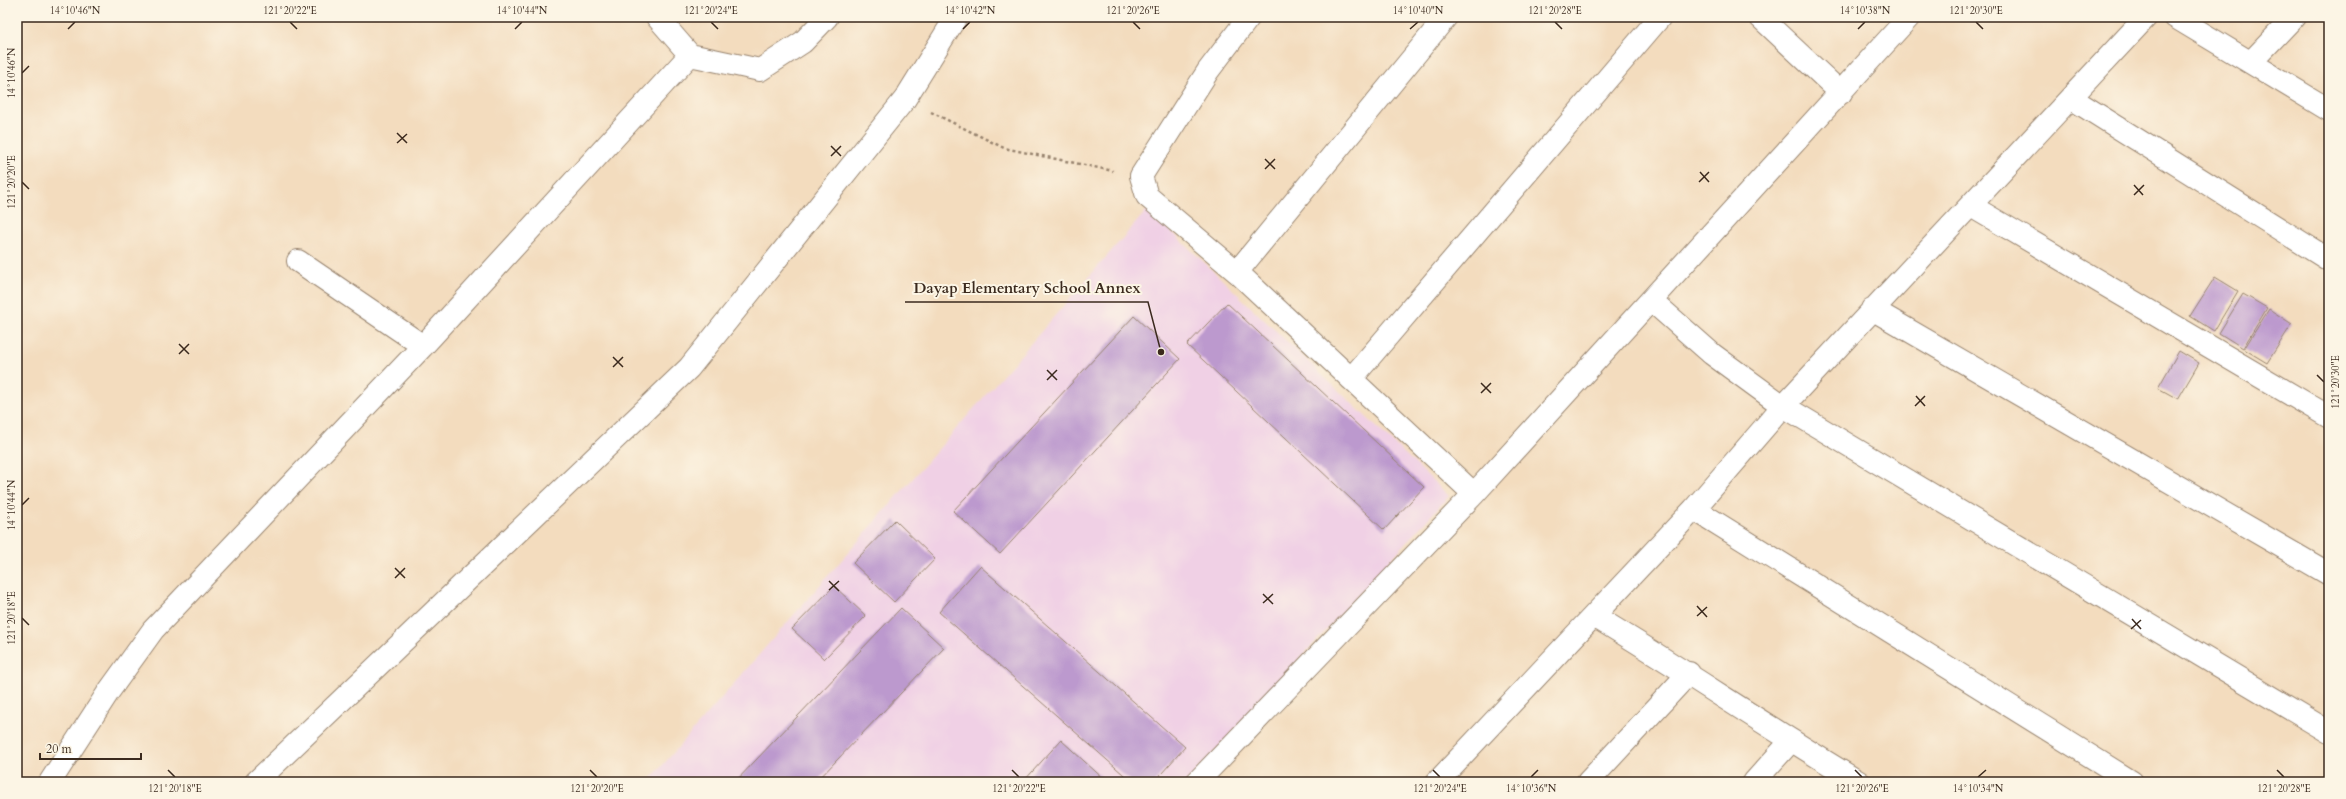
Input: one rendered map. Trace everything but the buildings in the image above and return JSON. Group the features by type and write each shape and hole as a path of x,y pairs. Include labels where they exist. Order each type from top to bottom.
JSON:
{"street":[{"path":"657,17 690,55 760,70 803,42 827,17"},
{"path":"256,782 689,368 905,99 956,17"},
{"path":"1249,17 1208,71 1141,176 1147,196 1237,272 1474,494"},
{"path":"1237,272 1446,17"},
{"path":"1351,379 1660,17"},
{"path":"1760,17 1841,93"},
{"path":"1197,782 1474,494 1652,301 1909,17"},
{"path":"1437,782 1694,509 1783,406 1872,309 2146,17"},
{"path":"2175,17 2329,110"},
{"path":"2251,62 2294,17"},
{"path":"50,782 109,691 153,630 423,346 690,55"},
{"path":"2071,98 2329,260"},
{"path":"1970,206 2329,418"},
{"path":"298,261 423,346"},
{"path":"1652,301 1712,354 1783,406 2329,732"},
{"path":"1872,309 2329,574"},
{"path":"1694,509 2132,782"},
{"path":"1594,616 1690,673 1791,741 1859,782"},
{"path":"1588,782 1690,673"},
{"path":"1754,782 1791,741"}],"path":[{"path":"905,99 1004,148 1141,176"}],"shaded area":[{"path":"1148,209 1449,496 1187,782 648,782"}],"place":[{"name":"Dayap Elementary School Annex","path":"1161,352"}]}
